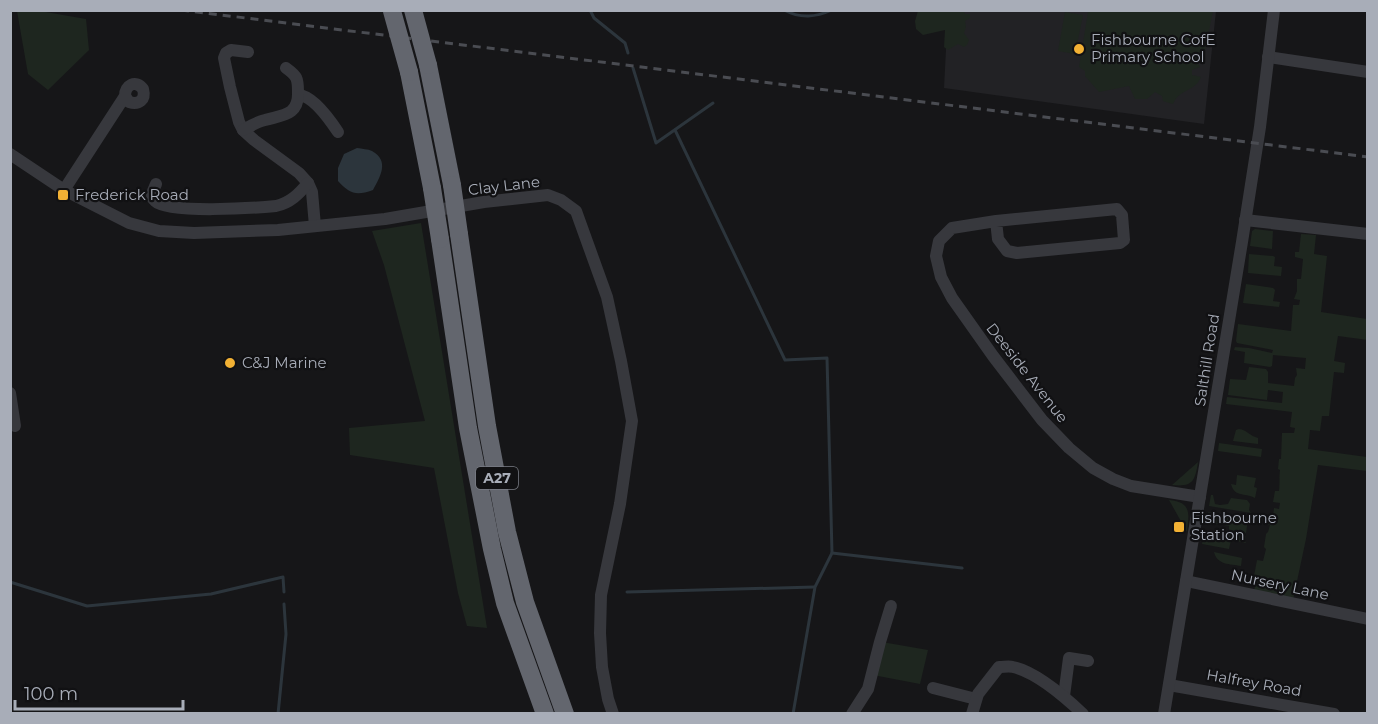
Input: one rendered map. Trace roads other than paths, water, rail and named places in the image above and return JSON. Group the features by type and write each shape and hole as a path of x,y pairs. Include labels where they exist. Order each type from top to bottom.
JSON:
{"highway":[{"name":"A27","path":"392,10 409,72 432,188 468,428 492,549 504,603 545,714"},
{"name":"A27","path":"413,10 428,65 452,185 487,426 507,532 525,602 566,714"}],"street":[{"name":"Salthill Road","path":"1164,714 1260,127 1274,10"},
{"path":"248,52 231,50 226,52 224,58 243,130 286,162 308,183 312,192 315,226"},
{"path":"1268,57 1368,72"},
{"path":"243,130 263,120 288,114 296,106 299,95 297,79 286,68"},
{"path":"299,95 305,96 321,110 338,132"},
{"path":"64,190 125,96"},
{"name":"Clay Lane","path":"10,154 64,190 129,223 159,231 194,233 278,230 385,219 484,202 548,195 561,200 576,211 607,297 632,421 620,504 601,595 602,667 613,714"},
{"path":"156,184 152,194 155,202 188,209 284,205 308,183"},
{"name":"Deeside Avenue","path":"996,221 998,239 1007,251 1017,253 1120,243 1124,240 1122,214 1117,209 996,221 952,228 939,241 936,256 941,277 952,298 993,356 1054,434 1069,448 1093,468 1113,480 1131,486 1200,497"},
{"path":"1245,220 1368,234"},
{"path":"10,393 15,426"},
{"name":"Nursery Lane","path":"1186,581 1368,619"},
{"path":"852,714 868,689 891,606"},
{"path":"1064,696 1069,658 1088,662"},
{"path":"972,714 975,699 999,667 1011,666 1024,671 1064,696 1083,714"},
{"name":"Halfrey Road","path":"1169,684 1328,711 1334,714"},
{"path":"933,688 975,699"}],"waterway":[{"path":"590,10 594,18 625,43 628,53"},
{"path":"784,10 796,15 808,16 832,10"},
{"path":"633,68 656,143 713,103"},
{"path":"675,130 785,360 827,358 832,553 815,587 793,714"},
{"path":"832,553 962,568"},
{"path":"10,582 87,606 211,594 283,577 284,592"},
{"path":"627,592 814,587"},
{"path":"278,714 286,634 284,604"}],"railway":[{"path":"181,10 1368,157"}],"place":[{"name":"Fishbourne CofE Primary School","path":"1079,49"},
{"name":"Frederick Road","path":"63,195"},
{"name":"C&J Marine","path":"230,363"},
{"name":"Fishbourne Station","path":"1179,527"}]}
